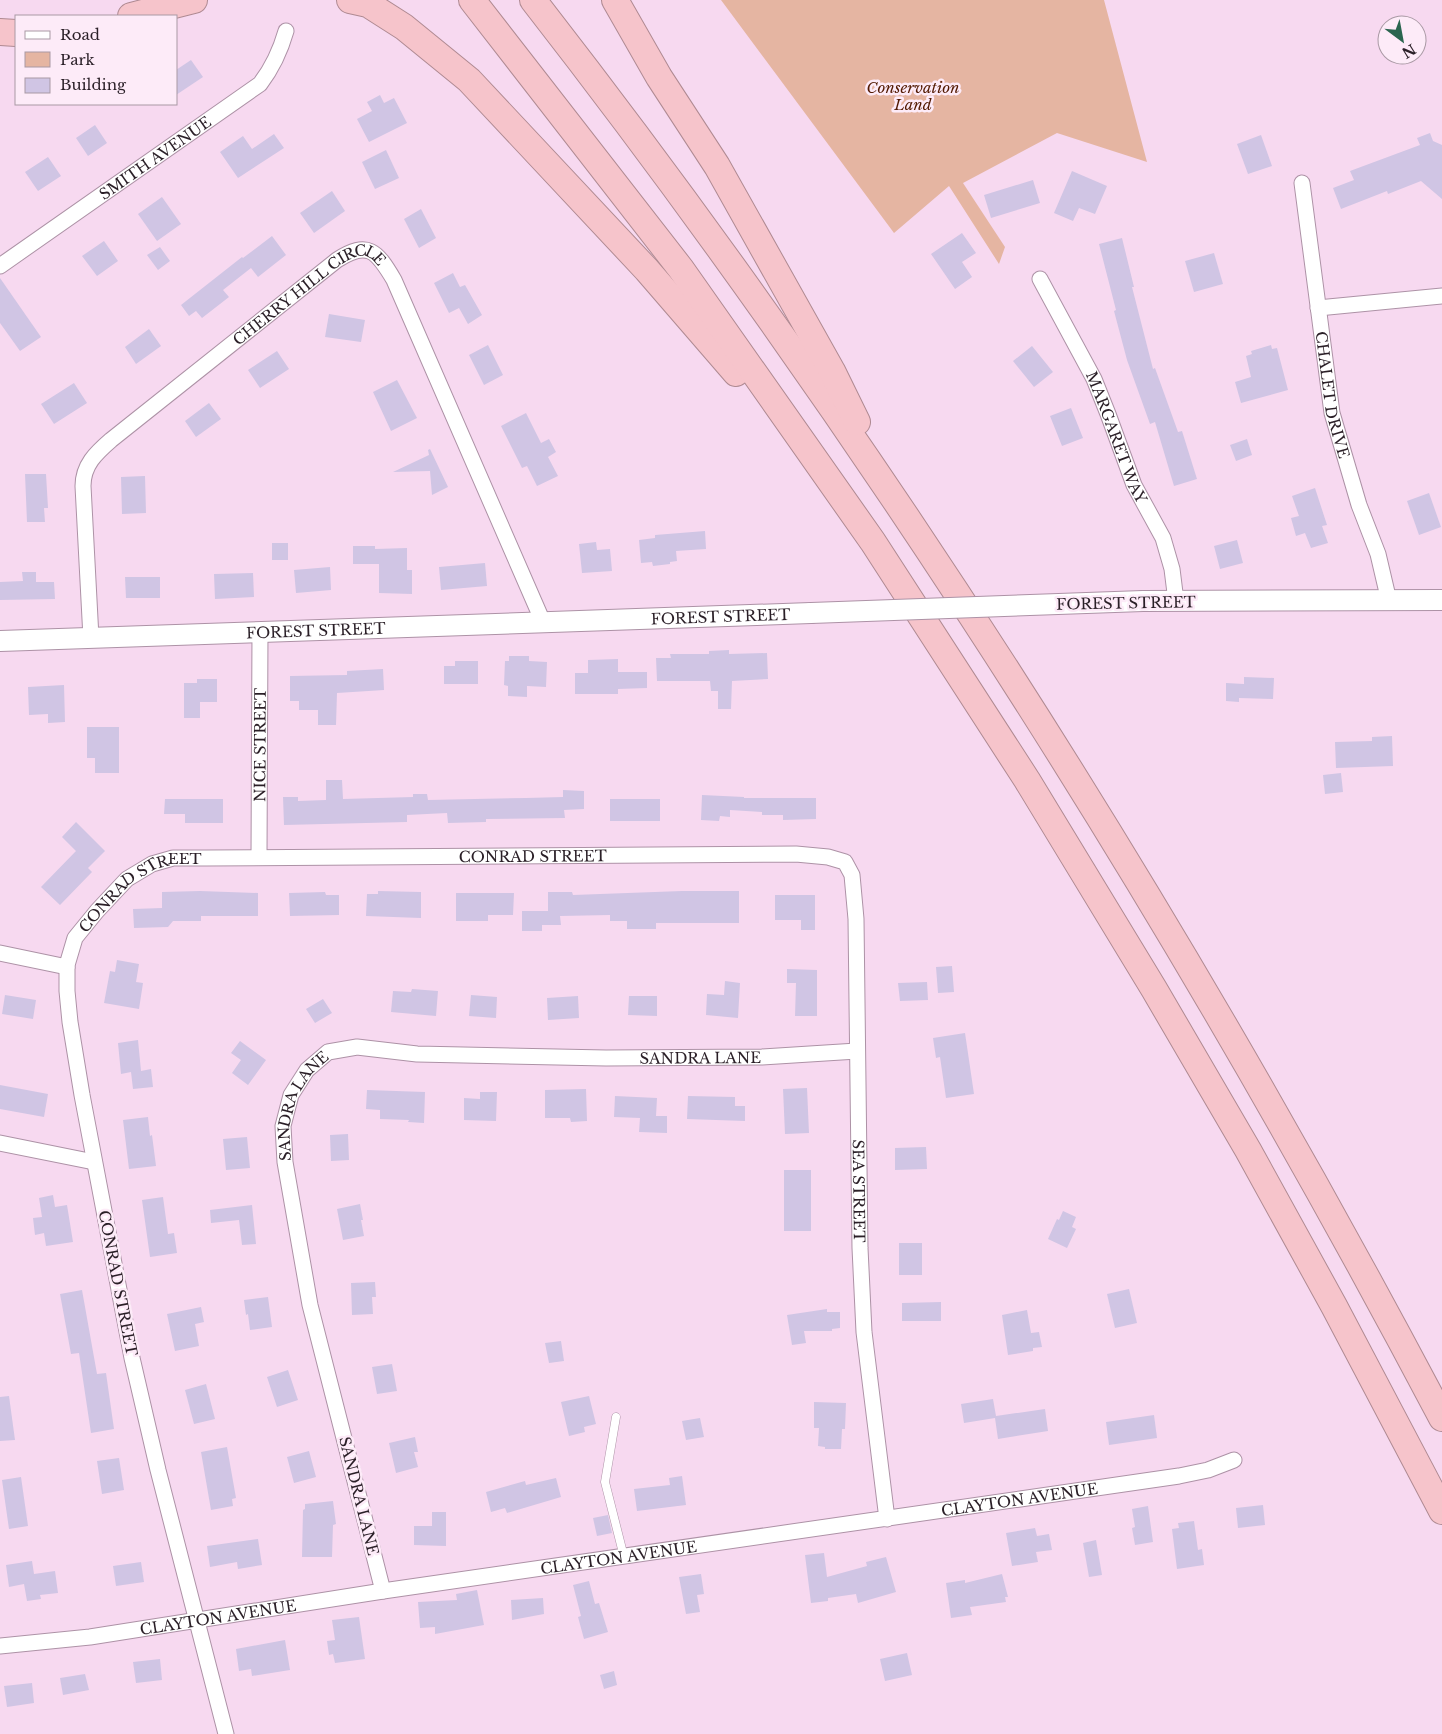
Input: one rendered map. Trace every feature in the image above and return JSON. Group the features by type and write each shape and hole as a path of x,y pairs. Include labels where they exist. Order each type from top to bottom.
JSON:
{"highway":[{"path":"135,15 194,0"},
{"path":"350,0 368,4 404,27 469,80 647,270 836,490"},
{"path":"472,0 682,269 873,542 1027,780 1154,989 1248,1150 1339,1315 1442,1512"},
{"path":"533,0 731,265 898,506 1012,679 1152,902 1291,1139 1374,1288 1442,1418"},
{"path":"615,0 659,78 717,166 832,371 898,506"},
{"path":"0,32 15,33"}],"street":[{"name":"SMITH AVENUE","path":"0,266 260,84 272,70 286,31"},
{"name":"CHALET DRIVE","path":"1302,183 1332,413 1356,496 1378,554 1389,601"},
{"name":"CHERRY HILL CIRCLE","path":"91,638 83,486 84,471 91,460 111,440 337,260 347,253 368,249 377,254 394,280 543,622"},
{"name":"MARGARET WAY","path":"1040,279 1094,379 1134,485 1163,538 1169,553 1176,601"},
{"path":"1318,308 1442,296"},
{"name":"FOREST STREET","path":"0,641 1143,601 1442,600"},
{"name":"NICE STREET","path":"259,857 260,632"},
{"name":"CONRAD STREET","path":"226,1734 158,1470 132,1358 94,1162 70,1022 67,991 67,968 74,938 127,880 152,864 173,858 796,854 828,857 845,862"},
{"name":"SEA STREET","path":"845,862 852,875 856,919 860,1248 864,1332 887,1519"},
{"path":"0,954 67,968"},
{"name":"SANDRA LANE","path":"383,1591 310,1305 286,1162 283,1126 291,1095 307,1070 328,1052 357,1048 417,1054 606,1058 762,1057 857,1051"},
{"path":"0,1143 94,1162"},
{"name":"CLAYTON AVENUE","path":"0,1646 90,1637 383,1591 1180,1476 1208,1470 1234,1460"}],"lane":[{"path":"616,1417 606,1482 624,1557"}],"green space":[{"name":"Conservation Land","path":"721,0 1104,0 1147,162 1057,133 963,183 1005,247 999,264 949,186 894,233"}],"building":[{"path":"191,60 203,77 178,94 178,69"},
{"path":"380,95 384,103 394,98 407,123 369,142 357,119 372,111 367,102"},
{"path":"95,125 107,143 88,156 76,138"},
{"path":"1430,133 1433,141 1442,145 1442,199 1421,181 1388,194 1387,191 1341,209 1333,188 1354,180 1350,171 1420,145 1417,138"},
{"path":"274,134 284,148 238,178 220,152 243,136 252,149"},
{"path":"1261,135 1272,166 1248,174 1237,144"},
{"path":"386,150 399,178 375,189 362,162"},
{"path":"48,157 61,176 38,191 25,172"},
{"path":"1072,171 1107,186 1095,214 1079,208 1073,221 1054,213"},
{"path":"1033,180 1040,203 991,218 984,195"},
{"path":"332,191 345,211 314,233 300,213"},
{"path":"162,197 181,224 157,241 138,214"},
{"path":"421,209 436,238 419,248 404,219"},
{"path":"962,233 976,253 962,262 972,277 955,289 931,254"},
{"path":"272,236 286,255 258,277 251,268 223,290 229,297 202,318 196,311 189,316 181,305"},
{"path":"1122,238 1134,287 1132,287 1153,369 1155,368 1178,432 1182,431 1197,479 1174,486 1155,422 1150,424 1127,360 1099,244"},
{"path":"104,241 118,261 97,276 82,256"},
{"path":"160,247 170,261 158,270 147,255"},
{"path":"1214,253 1223,284 1194,292 1185,261"},
{"path":"453,273 460,287 465,285 482,315 468,324 459,308 449,313 434,283"},
{"path":"0,278 41,337 20,351 0,323"},
{"path":"329,314 365,320 361,342 325,337"},
{"path":"149,329 161,346 136,364 125,347"},
{"path":"488,345 503,375 484,385 469,355"},
{"path":"1271,345 1272,349 1277,348 1288,390 1241,403 1235,382 1251,377 1246,356 1252,354 1251,351"},
{"path":"1032,346 1053,372 1034,387 1013,361"},
{"path":"277,351 289,369 260,388 248,370"},
{"path":"397,380 417,418 391,431 373,392"},
{"path":"74,383 87,403 54,424 41,404"},
{"path":"209,403 221,419 196,437 185,421"},
{"path":"1071,408 1083,438 1062,446 1050,416"},
{"path":"526,413 541,443 549,439 556,452 548,457 558,476 537,486 527,466 522,468 501,426"},
{"path":"1247,439 1252,455 1236,461 1230,445"},
{"path":"430,449 448,487 432,495 430,471 393,472 429,455 428,450"},
{"path":"25,474 46,474 48,508 44,508 45,522 27,522"},
{"path":"145,476 146,513 122,514 121,477"},
{"path":"1315,488 1327,525 1322,526 1328,543 1311,548 1305,533 1296,536 1291,518 1299,516 1292,496"},
{"path":"1429,493 1441,527 1419,535 1407,501"},
{"path":"705,531 706,549 676,551 677,561 670,562 670,564 653,566 652,562 641,563 639,540 655,538 655,535"},
{"path":"1237,540 1243,563 1220,569 1214,546"},
{"path":"596,542 597,550 610,549 612,571 582,573 579,544"},
{"path":"272,543 288,543 288,560 272,560"},
{"path":"353,546 375,546 375,549 407,548 407,570 412,570 412,594 379,593 379,564 353,564"},
{"path":"485,563 487,586 441,590 439,567"},
{"path":"330,567 331,590 296,593 294,570"},
{"path":"22,572 36,572 36,582 54,582 55,599 0,600 0,582 23,581"},
{"path":"253,573 254,597 215,599 214,574"},
{"path":"125,577 160,577 160,598 126,598"},
{"path":"729,650 729,654 767,653 768,679 732,681 731,709 718,709 718,691 711,691 710,681 657,681 656,658 671,658 670,654 709,654 709,651"},
{"path":"509,656 529,656 529,661 547,662 546,687 527,686 527,697 508,696 508,686 504,685 505,661 509,661"},
{"path":"618,659 618,672 647,672 647,688 618,689 618,694 575,694 575,673 588,673 588,660"},
{"path":"455,661 478,661 478,684 444,684 444,666 455,666"},
{"path":"383,669 384,690 337,693 336,725 318,725 318,710 299,710 299,701 290,701 290,676 347,675 347,671"},
{"path":"1244,677 1274,678 1273,699 1239,698 1239,702 1226,701 1226,683 1244,684"},
{"path":"197,679 217,679 217,702 200,702 200,718 184,718 184,683 197,683"},
{"path":"64,685 65,722 48,723 48,714 29,715 28,687"},
{"path":"87,727 119,727 119,773 95,773 95,758 87,758"},
{"path":"1392,736 1393,766 1336,768 1335,742 1372,741 1372,737"},
{"path":"1341,773 1343,792 1325,794 1323,775"},
{"path":"326,780 342,780 343,799 413,797 413,794 427,794 428,800 563,797 563,790 584,791 584,809 564,810 565,818 486,819 486,822 448,823 447,813 407,815 407,822 284,825 283,797 298,797 298,801 326,800"},
{"path":"702,795 744,798 816,798 816,819 783,820 783,815 762,815 762,812 730,810 730,817 720,816 719,821 701,820"},
{"path":"165,799 223,799 223,823 185,823 185,814 164,814"},
{"path":"610,799 660,799 660,821 610,821"},
{"path":"76,822 105,851 88,868 92,872 60,905 41,887 76,851 62,837"},
{"path":"378,891 421,892 421,918 366,916 367,894 378,894"},
{"path":"739,891 739,923 656,923 656,929 627,929 627,921 610,921 610,915 560,916 561,925 542,925 542,931 522,931 522,911 548,911 548,892 572,892 573,895"},
{"path":"162,892 258,893 258,916 201,916 201,921 173,921 168,927 134,928 133,909 162,908"},
{"path":"325,892 326,895 339,895 339,915 290,916 289,893"},
{"path":"456,893 514,893 513,915 488,915 488,921 456,921"},
{"path":"775,895 815,895 815,930 801,930 801,920 775,920"},
{"path":"117,960 139,964 136,982 143,983 139,1009 104,1003 110,971 115,972"},
{"path":"952,966 954,992 938,993 936,967"},
{"path":"787,969 817,970 817,1016 795,1016 796,983 787,983"},
{"path":"725,981 740,983 738,1018 706,1015 707,994 724,995"},
{"path":"927,982 928,1000 900,1001 898,983"},
{"path":"412,989 438,991 436,1016 391,1012 393,991 411,992"},
{"path":"5,995 36,1000 33,1019 2,1014"},
{"path":"471,995 497,997 496,1018 469,1016"},
{"path":"578,996 579,1018 548,1020 547,998"},
{"path":"629,996 657,996 657,1016 628,1015"},
{"path":"323,999 332,1013 315,1023 306,1009"},
{"path":"965,1033 974,1094 946,1098 940,1057 936,1058 933,1038"},
{"path":"138,1040 141,1071 151,1069 153,1087 133,1089 131,1072 121,1074 118,1043"},
{"path":"240,1041 266,1060 248,1085 232,1073 241,1060 231,1053"},
{"path":"0,1085 48,1094 44,1117 0,1109"},
{"path":"807,1088 809,1133 785,1134 783,1089"},
{"path":"586,1089 587,1121 571,1122 570,1118 545,1118 545,1090"},
{"path":"367,1090 425,1092 424,1123 408,1122 409,1120 380,1119 380,1110 366,1109"},
{"path":"480,1092 497,1092 496,1121 464,1120 464,1098 480,1099"},
{"path":"615,1096 657,1098 656,1116 667,1116 667,1133 639,1132 640,1118 614,1117"},
{"path":"688,1096 735,1097 735,1106 745,1106 745,1121 687,1119"},
{"path":"148,1117 156,1166 129,1169 123,1120"},
{"path":"348,1134 349,1160 331,1161 330,1135"},
{"path":"247,1137 250,1168 226,1170 223,1139"},
{"path":"926,1147 927,1169 895,1170 895,1148"},
{"path":"784,1170 811,1170 811,1231 784,1231"},
{"path":"53,1195 55,1207 67,1205 73,1242 46,1246 44,1233 35,1235 33,1218 42,1217 39,1198"},
{"path":"163,1197 168,1234 174,1233 177,1253 150,1257 142,1200"},
{"path":"360,1204 364,1236 343,1240 337,1209"},
{"path":"252,1205 256,1244 242,1245 239,1220 211,1223 210,1210"},
{"path":"1063,1211 1076,1217 1072,1227 1076,1229 1067,1248 1048,1239 1057,1219 1059,1220"},
{"path":"899,1243 922,1243 922,1275 899,1275"},
{"path":"375,1282 376,1297 372,1297 373,1314 352,1315 351,1283"},
{"path":"1129,1289 1137,1323 1115,1328 1107,1294"},
{"path":"82,1290 97,1374 106,1373 114,1429 91,1433 79,1353 71,1354 60,1294"},
{"path":"268,1297 272,1327 250,1330 244,1300"},
{"path":"941,1302 941,1321 902,1321 902,1303"},
{"path":"201,1307 204,1322 195,1324 199,1346 175,1351 167,1314"},
{"path":"827,1309 827,1312 840,1312 840,1328 832,1329 832,1331 804,1331 806,1343 792,1345 787,1315"},
{"path":"1027,1310 1031,1333 1039,1332 1042,1347 1033,1348 1033,1351 1008,1355 1002,1315"},
{"path":"561,1341 564,1361 549,1363 545,1343"},
{"path":"392,1364 397,1391 377,1394 372,1367"},
{"path":"288,1370 298,1400 277,1407 267,1377"},
{"path":"206,1384 215,1419 194,1424 185,1390"},
{"path":"9,1396 15,1440 0,1441 0,1397"},
{"path":"589,1396 596,1424 584,1427 585,1432 569,1436 561,1402"},
{"path":"993,1399 996,1416 1045,1409 1048,1431 998,1439 995,1418 964,1423 961,1404"},
{"path":"814,1402 846,1403 845,1429 842,1429 841,1449 825,1449 825,1447 818,1446 819,1428 814,1428"},
{"path":"1154,1415 1157,1438 1109,1445 1106,1422"},
{"path":"700,1418 704,1437 686,1440 682,1421"},
{"path":"415,1437 418,1452 414,1452 418,1467 396,1473 389,1443"},
{"path":"227,1447 236,1498 232,1499 233,1506 211,1510 201,1452"},
{"path":"309,1451 316,1477 294,1483 287,1457"},
{"path":"119,1458 124,1490 102,1494 97,1461"},
{"path":"682,1476 686,1505 637,1511 634,1489 670,1485 669,1478"},
{"path":"21,1477 28,1526 9,1529 2,1480"},
{"path":"556,1478 561,1497 507,1513 505,1508 491,1512 486,1492 525,1481 526,1485"},
{"path":"333,1501 336,1524 333,1525 332,1557 302,1557 303,1510 305,1509 305,1504"},
{"path":"1263,1505 1265,1525 1238,1528 1236,1508"},
{"path":"1148,1506 1153,1542 1135,1545 1132,1528 1135,1527 1132,1509"},
{"path":"432,1512 446,1512 446,1546 414,1545 414,1526 432,1526"},
{"path":"608,1515 612,1533 597,1536 593,1518"},
{"path":"1194,1521 1198,1550 1202,1549 1204,1565 1177,1569 1172,1529 1179,1528 1178,1523"},
{"path":"1035,1528 1037,1536 1049,1534 1052,1550 1036,1552 1038,1562 1012,1566 1006,1533"},
{"path":"258,1539 262,1565 238,1569 237,1562 210,1567 207,1546"},
{"path":"1096,1540 1102,1575 1089,1577 1083,1543"},
{"path":"824,1553 827,1577 867,1566 866,1562 886,1557 896,1592 858,1603 856,1594 828,1598 828,1601 811,1603 805,1555"},
{"path":"32,1561 34,1574 55,1571 58,1593 40,1595 41,1599 27,1601 24,1584 9,1587 6,1565"},
{"path":"141,1562 144,1582 116,1586 113,1566"},
{"path":"701,1574 704,1594 697,1595 700,1612 686,1614 679,1577"},
{"path":"1002,1574 1008,1597 1005,1597 1006,1602 970,1607 972,1615 951,1618 946,1583 965,1580 965,1583"},
{"path":"589,1581 595,1604 599,1603 608,1632 584,1639 578,1617 581,1616 573,1585"},
{"path":"477,1590 484,1625 435,1634 435,1627 420,1628 418,1602 457,1600 456,1594"},
{"path":"543,1598 544,1614 512,1620 511,1600"},
{"path":"359,1617 365,1659 335,1663 333,1654 329,1655 327,1641 335,1640 332,1620"},
{"path":"285,1640 290,1670 252,1676 251,1669 239,1671 236,1649"},
{"path":"907,1653 912,1675 885,1681 880,1659"},
{"path":"160,1659 162,1680 136,1683 133,1662"},
{"path":"614,1671 617,1685 604,1689 600,1675"},
{"path":"85,1674 89,1690 63,1695 60,1678"},
{"path":"32,1683 34,1703 7,1707 4,1686"}]}
